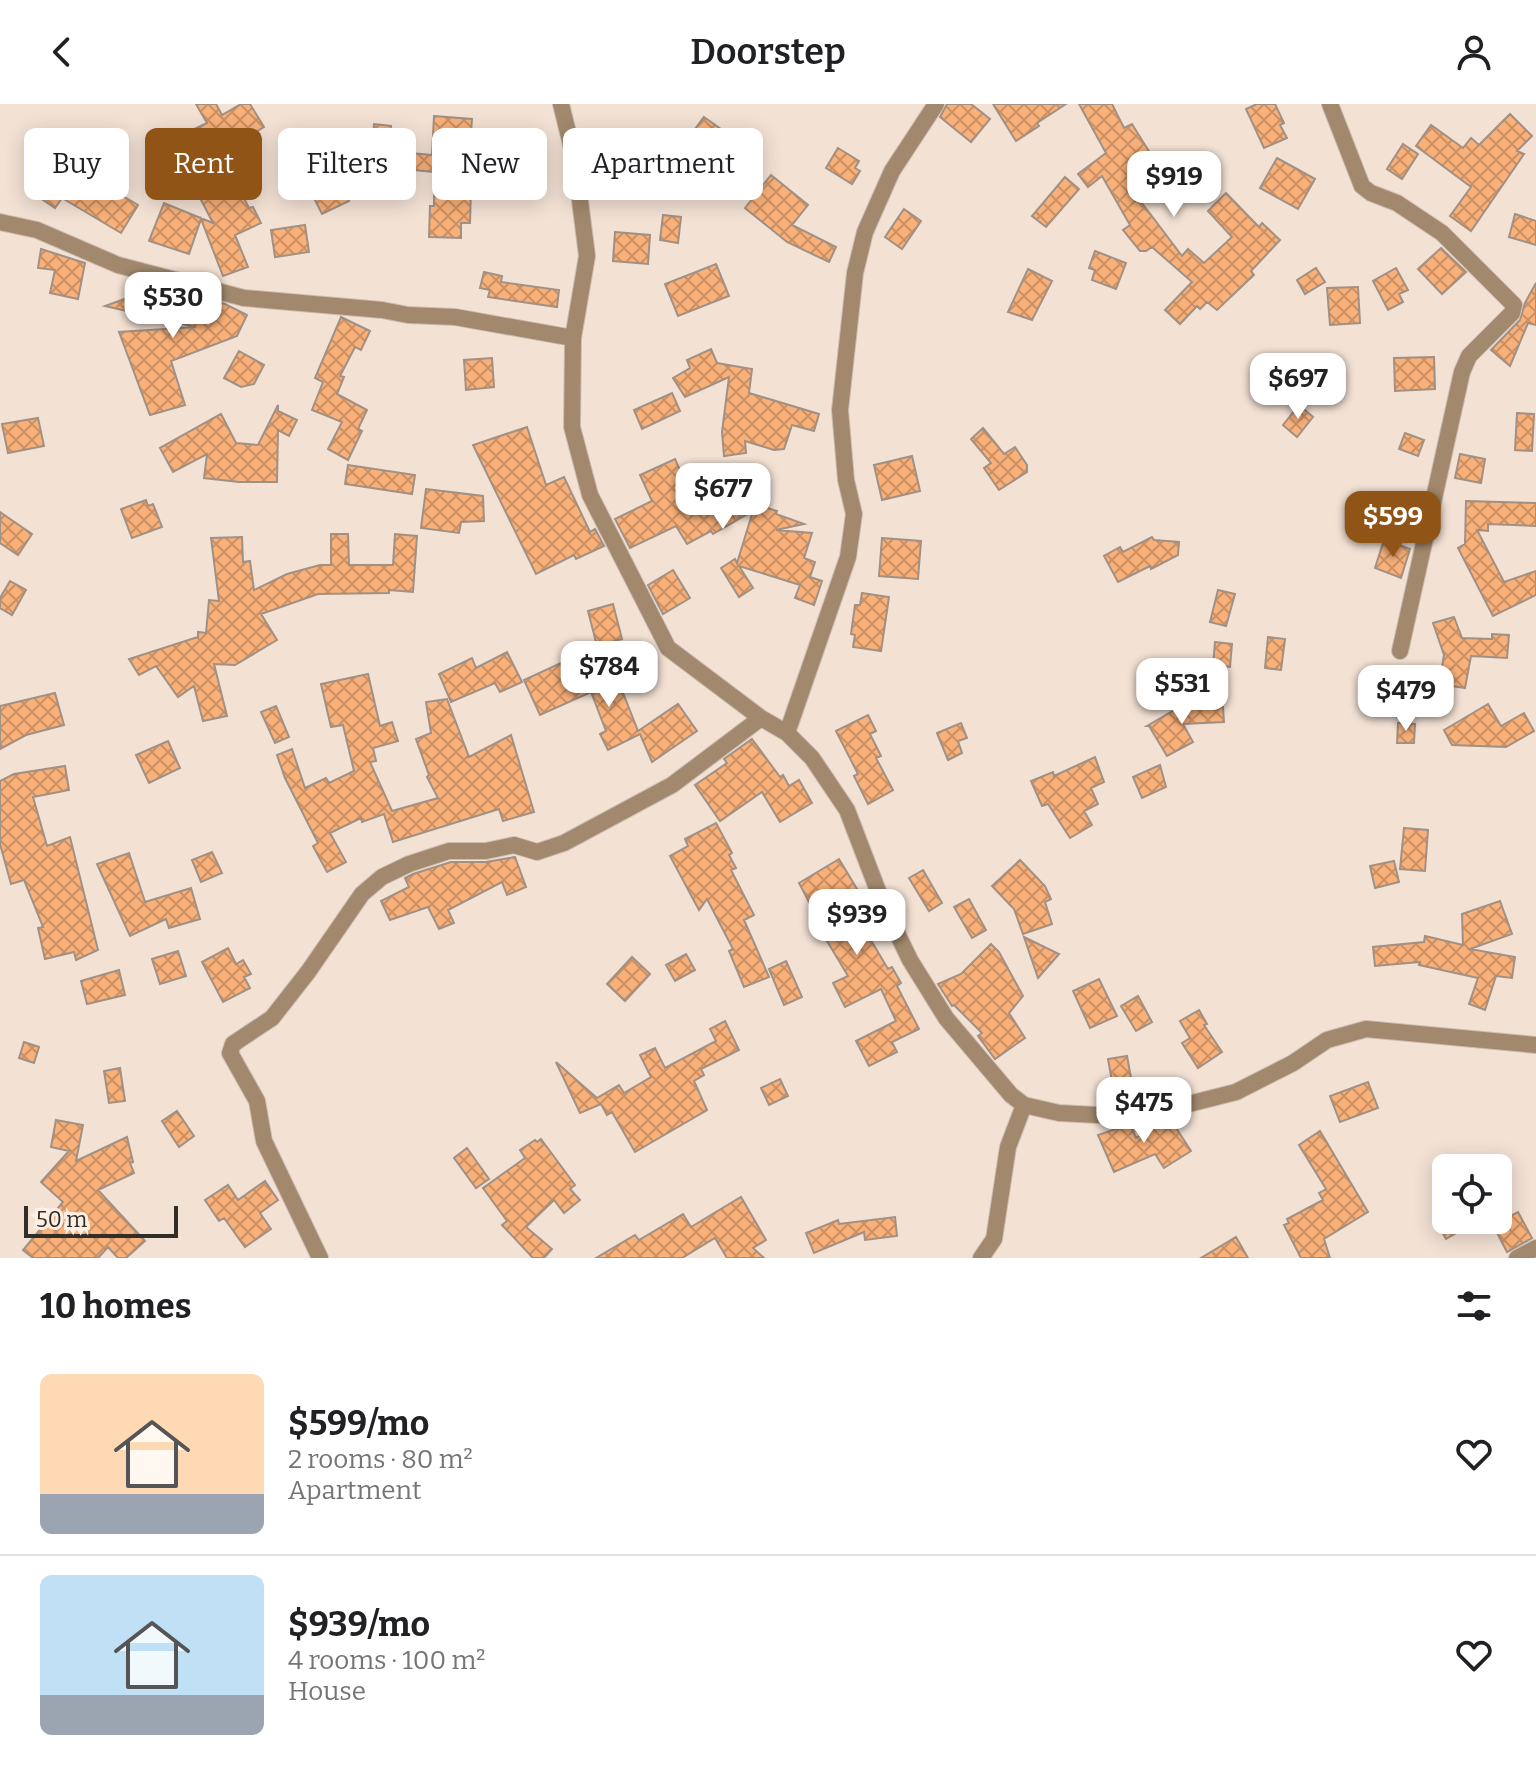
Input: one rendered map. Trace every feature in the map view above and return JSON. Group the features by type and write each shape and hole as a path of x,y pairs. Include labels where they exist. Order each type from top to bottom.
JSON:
{"street":[{"path":"561,104 575,161 587,256 573,338 572,427 590,495 668,648 761,718 787,733 812,758 847,810 883,904 910,960 946,1018 1011,1095 1024,1105 1059,1113 1097,1115 1165,1110 1236,1092 1293,1063 1327,1040 1366,1029 1536,1045"},
{"path":"787,733 848,557 854,514 846,480 840,410 855,273 865,232 892,171 936,104"},
{"path":"1330,104 1362,186 1397,203 1442,233 1514,305 1512,313 1469,356 1462,372 1400,651"},
{"path":"0,222 37,230 118,265 244,298 455,317 573,338"},
{"path":"320,1258 264,1141 257,1101 230,1053 233,1044 272,1018 362,894 382,877 449,851 486,851 514,845 537,852 564,843 672,785 761,718"},
{"path":"981,1258 994,1239 1008,1147 1024,1105"},
{"path":"1517,1258 1536,1248"}],"building":[{"path":"196,104 216,104 222,115 241,104 250,104 264,127 197,128 207,123"},
{"path":"947,104 971,104 990,119 971,142 940,117"},
{"path":"993,104 1066,104 1016,141"},
{"path":"1079,104 1112,104 1124,128 1132,124 1150,153 1138,161 1155,188 1139,199 1182,256 1188,249 1204,263 1232,237 1208,211 1226,193 1259,227 1262,223 1280,240 1251,271 1254,275 1217,310 1207,302 1200,309 1197,306 1180,324 1165,310 1192,282 1152,247 1140,251 1123,230 1130,225 1102,176 1088,187 1078,174 1106,153"},
{"path":"1257,104 1275,104 1287,138 1264,148 1246,109"},
{"path":"1510,114 1532,136 1517,151 1524,154 1471,231 1450,216 1471,187 1416,146 1431,125 1463,148 1471,138 1479,145"},
{"path":"434,116 472,119 471,128 433,128"},
{"path":"704,117 720,128 696,128"},
{"path":"374,124 391,128 374,128"},
{"path":"1403,144 1418,154 1402,179 1387,169"},
{"path":"838,148 859,161 855,168 860,171 852,184 826,168"},
{"path":"416,154 432,155 432,172 416,170"},
{"path":"1277,158 1315,179 1298,209 1260,188"},
{"path":"771,175 808,205 792,225 836,247 829,262 787,242 745,208 751,200 763,200 763,185"},
{"path":"1065,177 1079,189 1046,227 1032,216"},
{"path":"43,200 61,200 55,208"},
{"path":"65,200 129,200 138,205 121,233"},
{"path":"201,200 245,200 249,208 253,207 261,223 235,235 248,267 223,276 201,219 189,254 149,241 164,203 213,223"},
{"path":"315,200 348,200 349,201 322,214"},
{"path":"434,200 471,200 470,223 461,223 461,238 429,237 430,206 434,206"},
{"path":"904,209 921,221 902,249 885,237"},
{"path":"1515,214 1536,221 1536,245 1509,237"},
{"path":"663,215 681,217 678,243 660,240"},
{"path":"305,225 309,252 275,257 271,230"},
{"path":"615,232 650,235 648,264 613,261"},
{"path":"1441,248 1466,272 1442,294 1418,269"},
{"path":"41,249 85,263 78,299 50,293 55,270 38,268"},
{"path":"1095,251 1126,263 1116,289 1092,280 1095,270 1089,268"},
{"path":"716,264 729,296 678,316 665,284"},
{"path":"1316,268 1325,282 1305,294 1297,280"},
{"path":"1396,268 1408,290 1399,294 1403,302 1388,310 1373,281"},
{"path":"1028,269 1052,281 1032,320 1008,312"},
{"path":"484,272 502,276 501,282 559,290 557,307 488,297 490,290 480,288"},
{"path":"1536,283 1536,325 1528,323 1510,366 1491,350 1520,320"},
{"path":"157,287 166,289 171,300 185,294 186,298 192,296 225,304 247,315 237,336 171,361 185,405 150,415 119,332 196,327 105,306"},
{"path":"1358,287 1360,323 1330,325 1327,288"},
{"path":"341,317 370,331 361,350 355,347 340,376 344,377 337,394 367,410 358,429 362,431 348,460 328,449 342,422 312,410 323,382 315,378"},
{"path":"711,349 717,363 752,369 749,393 819,414 814,431 792,425 784,449 774,450 745,441 746,453 724,456 722,432 729,377 685,397 673,378 690,368 687,360"},
{"path":"239,351 264,365 254,384 241,387 224,378"},
{"path":"1434,357 1435,389 1395,391 1394,358"},
{"path":"492,358 494,387 466,390 464,360"},
{"path":"672,393 680,411 642,429 634,410"},
{"path":"278,405 278,411 297,420 289,436 278,430 277,482 204,478 207,454 173,472 160,448 221,414 236,443 258,445"},
{"path":"1299,405 1313,417 1297,437 1283,425"},
{"path":"1517,413 1534,414 1532,451 1515,450"},
{"path":"38,418 44,446 8,453 2,424"},
{"path":"527,427 546,485 564,477 590,532 595,529 604,546 576,559 574,555 536,574 473,445"},
{"path":"983,428 1004,454 1015,447 1027,465 1027,472 999,490 984,468 991,463 971,439"},
{"path":"1405,433 1424,440 1418,456 1399,449"},
{"path":"1460,454 1485,459 1481,483 1455,478"},
{"path":"912,456 920,491 882,500 874,465"},
{"path":"675,459 694,502 718,488 730,512 728,496 777,511 776,514 804,524 776,530 812,533 804,558 815,562 810,577 822,581 814,605 795,598 800,585 739,566 753,588 739,597 721,568 735,559 737,563 753,511 713,534 711,531 687,544 676,526 630,548 615,519 652,501 640,475"},
{"path":"348,465 415,475 412,494 345,484"},
{"path":"426,489 483,496 484,521 461,522 459,533 421,528"},
{"path":"1383,492 1415,513 1398,539 1366,517"},
{"path":"146,500 148,506 153,504 162,527 132,538 121,509"},
{"path":"1466,501 1536,503 1536,526 1488,524 1488,531 1477,530 1504,582 1536,571 1536,595 1493,616 1458,548 1465,544"},
{"path":"0,512 32,534 18,555 0,543"},
{"path":"331,534 348,534 349,565 393,565 395,534 417,536 413,592 389,590 389,593 318,594 261,614 277,640 235,665 214,664 227,716 203,721 194,686 178,697 156,666 139,675 129,659 198,637 198,632 206,633 209,600 219,601 211,538 242,537 243,562 250,561 254,590 287,574 331,565"},
{"path":"1152,537 1154,540 1179,542 1178,555 1118,582 1104,556 1120,547 1123,552"},
{"path":"882,538 921,541 918,579 879,576"},
{"path":"1384,540 1410,549 1401,578 1375,568"},
{"path":"673,570 690,598 663,614 648,585"},
{"path":"10,581 26,590 12,615 0,608 0,598"},
{"path":"1218,590 1235,594 1226,626 1210,622"},
{"path":"862,593 889,597 881,651 853,647 855,635 851,634 855,605 860,605"},
{"path":"613,604 622,639 597,646 588,611"},
{"path":"1454,617 1462,638 1492,639 1492,634 1509,635 1507,658 1471,656 1465,688 1439,684 1444,655 1433,623"},
{"path":"1268,637 1285,639 1281,670 1265,668"},
{"path":"1215,642 1232,644 1230,667 1213,665"},
{"path":"507,652 522,682 500,692 495,683 451,702 439,674 472,658 476,668"},
{"path":"563,662 572,681 610,666 638,731 678,704 697,731 652,762 640,734 608,750 600,734 606,731 591,692 540,715 524,680"},
{"path":"368,674 380,726 392,722 398,741 373,748 376,761 370,762 392,811 438,798 427,777 429,775 416,739 431,733 426,702 447,699 469,757 511,735 534,812 503,821 499,809 393,842 384,814 362,822 361,818 330,833 346,862 327,872 313,846 318,843 285,778 277,755 292,749 305,788 326,778 329,783 354,771 343,725 331,727 321,684"},
{"path":"1412,683 1412,717 1397,717 1396,684"},
{"path":"55,693 64,725 26,735 0,749 0,706"},
{"path":"1488,704 1501,726 1524,713 1534,731 1506,747 1452,745 1444,730"},
{"path":"276,706 289,737 275,743 261,712"},
{"path":"1223,707 1224,722 1183,724 1193,742 1167,756 1147,726 1176,709"},
{"path":"868,715 876,731 870,734 881,756 876,758 893,790 868,804 854,776 858,774 836,731"},
{"path":"961,723 967,738 958,741 962,753 948,760 937,733"},
{"path":"1398,723 1415,724 1414,743 1397,743"},
{"path":"752,739 789,786 799,780 812,803 780,822 762,792 720,821 695,785 727,763 724,759"},
{"path":"168,741 180,768 149,783 136,755"},
{"path":"1095,757 1104,782 1091,788 1098,804 1084,811 1092,825 1070,838 1048,804 1042,806 1031,781 1053,772 1054,776"},
{"path":"1160,765 1166,787 1142,798 1133,777"},
{"path":"65,766 69,790 33,797 47,846 70,837 98,950 76,960 74,952 45,959 38,928 43,927 24,880 11,884 0,844 0,781 14,774"},
{"path":"716,823 732,853 729,855 736,868 731,870 754,915 744,920 769,977 744,987 729,951 733,949 707,899 699,910 670,856 688,846 685,839"},
{"path":"1404,828 1428,830 1425,871 1400,869"},
{"path":"212,852 222,873 201,882 192,860"},
{"path":"129,853 145,902 191,888 200,919 169,928 166,919 130,936 97,864"},
{"path":"515,857 526,887 507,895 502,882 448,910 454,923 439,929 428,907 390,920 381,901 409,887 405,878 413,874 451,862 486,862"},
{"path":"839,859 860,894 848,901 888,969 892,967 901,983 897,986 919,1029 892,1042 897,1052 869,1066 856,1041 896,1021 881,989 845,1007 833,983 848,976 815,921 818,919 799,883"},
{"path":"1020,860 1045,886 1051,899 1045,902 1052,924 1023,934 1014,909 992,886"},
{"path":"1394,861 1399,882 1375,888 1370,866"},
{"path":"923,870 942,903 929,911 909,878"},
{"path":"969,899 986,930 972,938 954,907"},
{"path":"1500,901 1512,934 1470,949 1515,957 1512,978 1496,976 1485,1010 1469,1004 1478,978 1419,965 1420,962 1375,966 1373,947 1424,942 1425,936 1463,945 1462,914"},
{"path":"1024,937 1059,954 1038,978"},
{"path":"991,944 999,952 1023,996 1009,1013 1025,1038 995,1059 978,1036 982,1033 952,1006 938,984 961,974"},
{"path":"228,948 236,964 243,960 251,974 244,977 250,988 223,1002 202,962"},
{"path":"178,951 186,976 160,984 152,959"},
{"path":"686,954 695,970 675,981 666,965"},
{"path":"632,957 650,974 625,1001 607,984"},
{"path":"786,961 802,997 784,1005 769,969"},
{"path":"119,970 125,995 87,1004 81,981"},
{"path":"1099,979 1117,1016 1090,1028 1073,991"},
{"path":"1138,996 1152,1022 1136,1031 1121,1006"},
{"path":"1199,1010 1207,1024 1204,1025 1222,1052 1198,1068 1182,1043 1190,1038 1180,1021"},
{"path":"725,1021 739,1050 701,1069 704,1075 694,1081 707,1110 635,1152 612,1112 607,1115 601,1104 580,1113 556,1062 597,1098 619,1085 624,1093 651,1077 640,1055 655,1048 665,1068 716,1041 710,1029"},
{"path":"24,1042 39,1047 34,1063 19,1058"},
{"path":"1127,1056 1133,1089 1114,1092 1108,1059"},
{"path":"120,1068 125,1101 109,1103 104,1071"},
{"path":"780,1079 788,1096 769,1105 761,1088"},
{"path":"1368,1082 1378,1108 1340,1122 1330,1096"},
{"path":"177,1111 194,1136 179,1147 162,1121"},
{"path":"56,1120 83,1125 76,1161 127,1137 134,1173 98,1190 145,1241 126,1258 118,1258 108,1247 98,1258 33,1258 23,1250 63,1202 41,1182 69,1151 51,1147"},
{"path":"1171,1120 1191,1151 1164,1168 1155,1154 1114,1172 1098,1135 1130,1124 1136,1138 1162,1121"},
{"path":"1320,1131 1368,1212 1324,1239 1330,1258 1301,1258 1284,1225 1289,1223 1287,1219 1323,1200 1319,1193 1326,1189 1299,1145"},
{"path":"541,1139 575,1185 570,1189 580,1200 564,1213 554,1200 526,1227 552,1249 544,1258 533,1258 502,1225 507,1221 483,1188 525,1158 520,1150"},
{"path":"467,1148 489,1179 476,1188 454,1158"},
{"path":"265,1181 278,1200 260,1213 271,1229 245,1247 224,1218 219,1221 205,1200 228,1185 238,1200"},
{"path":"741,1197 766,1240 753,1248 764,1258 727,1258 715,1238 682,1258 596,1258 635,1235 639,1240 683,1214 691,1227"},
{"path":"1518,1212 1532,1238 1507,1252 1498,1234 1512,1234 1512,1215"},
{"path":"895,1217 897,1236 865,1240 864,1232 814,1253 806,1233 838,1220 839,1224"},
{"path":"1236,1237 1248,1258 1201,1258"}]}
